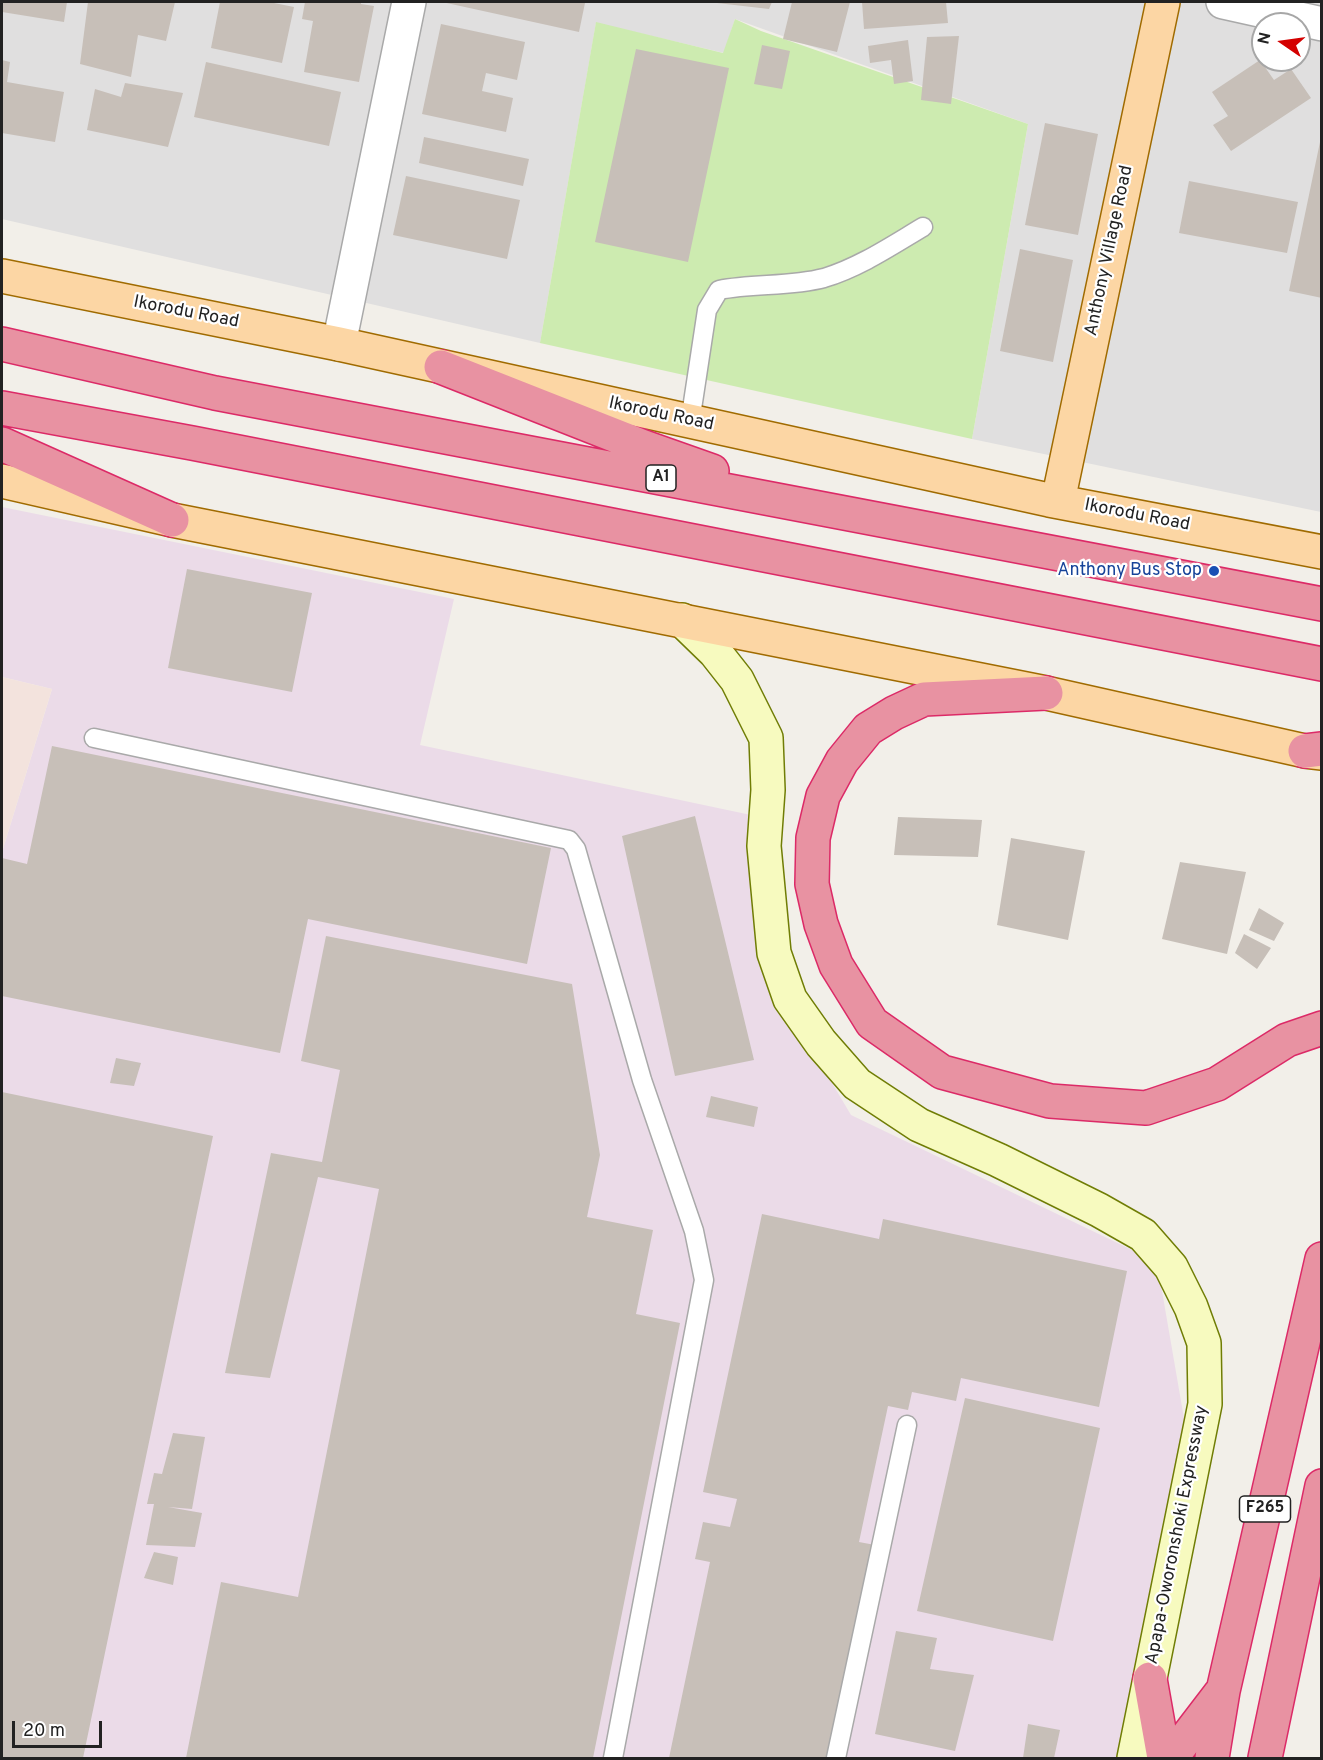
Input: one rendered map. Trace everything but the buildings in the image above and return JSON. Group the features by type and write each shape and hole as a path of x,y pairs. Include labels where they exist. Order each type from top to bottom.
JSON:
{"highway":[{"name":"A1","path":"2,345 214,393 1322,604"},
{"path":"441,367 644,447 813,506"},
{"path":"2,408 192,443 1322,664"},
{"path":"2,444 172,520"},
{"path":"1046,693 924,699 894,713 868,729 837,770 824,796 813,838 812,884 821,924 836,965 872,1023 942,1072 1050,1101 1146,1108 1217,1084 1287,1040 1322,1028"},
{"name":"F265","path":"1212,1758 1223,1691 1322,1259"},
{"name":"F265","path":"1265,1758 1320,1504"},
{"path":"1150,1679 1164,1758"},
{"path":"1171,1758 1223,1691"}],"main road":[{"name":"Anthony Village Road","path":"1058,501 1163,2"},
{"name":"Ikorodu Road","path":"2,276 339,344 1058,501 1322,552"},
{"path":"2,482 172,520 1046,693 1316,751"},
{"name":"Apapa-Oworonshoki Expressway","path":"682,620 715,652 737,680 766,738 768,790 764,846 774,953 790,999 821,1043 857,1084 919,1125 998,1160 1099,1210 1143,1235 1171,1267 1191,1307 1204,1343 1205,1404 1134,1758"}],"street":[{"path":"339,344 409,2"},
{"path":"1223,2 1322,24"}],"lane":[{"path":"690,422 707,310 719,290 744,285 778,285 823,278 856,267 922,227"},
{"path":"94,738 569,840 576,849 642,1080 694,1231 704,1280 613,1758"},
{"path":"836,1758 907,1425"}],"shaded area":[{"path":"2,2 1321,2 1321,512 972,439 1028,124 735,19 724,53 596,23 540,343 2,219"},
{"path":"2,507 454,599 420,745 751,815 788,1009 851,1115 1157,1262 1191,1459 1133,1758 2,1758 2,852 52,689 2,677"},
{"path":"2,677 52,689 2,852"}],"green space":[{"path":"735,19 761,31 1028,124 972,439 540,343 596,22 723,53"}],"place":[{"name":"Anthony Bus Stop","path":"1214,571"}]}
